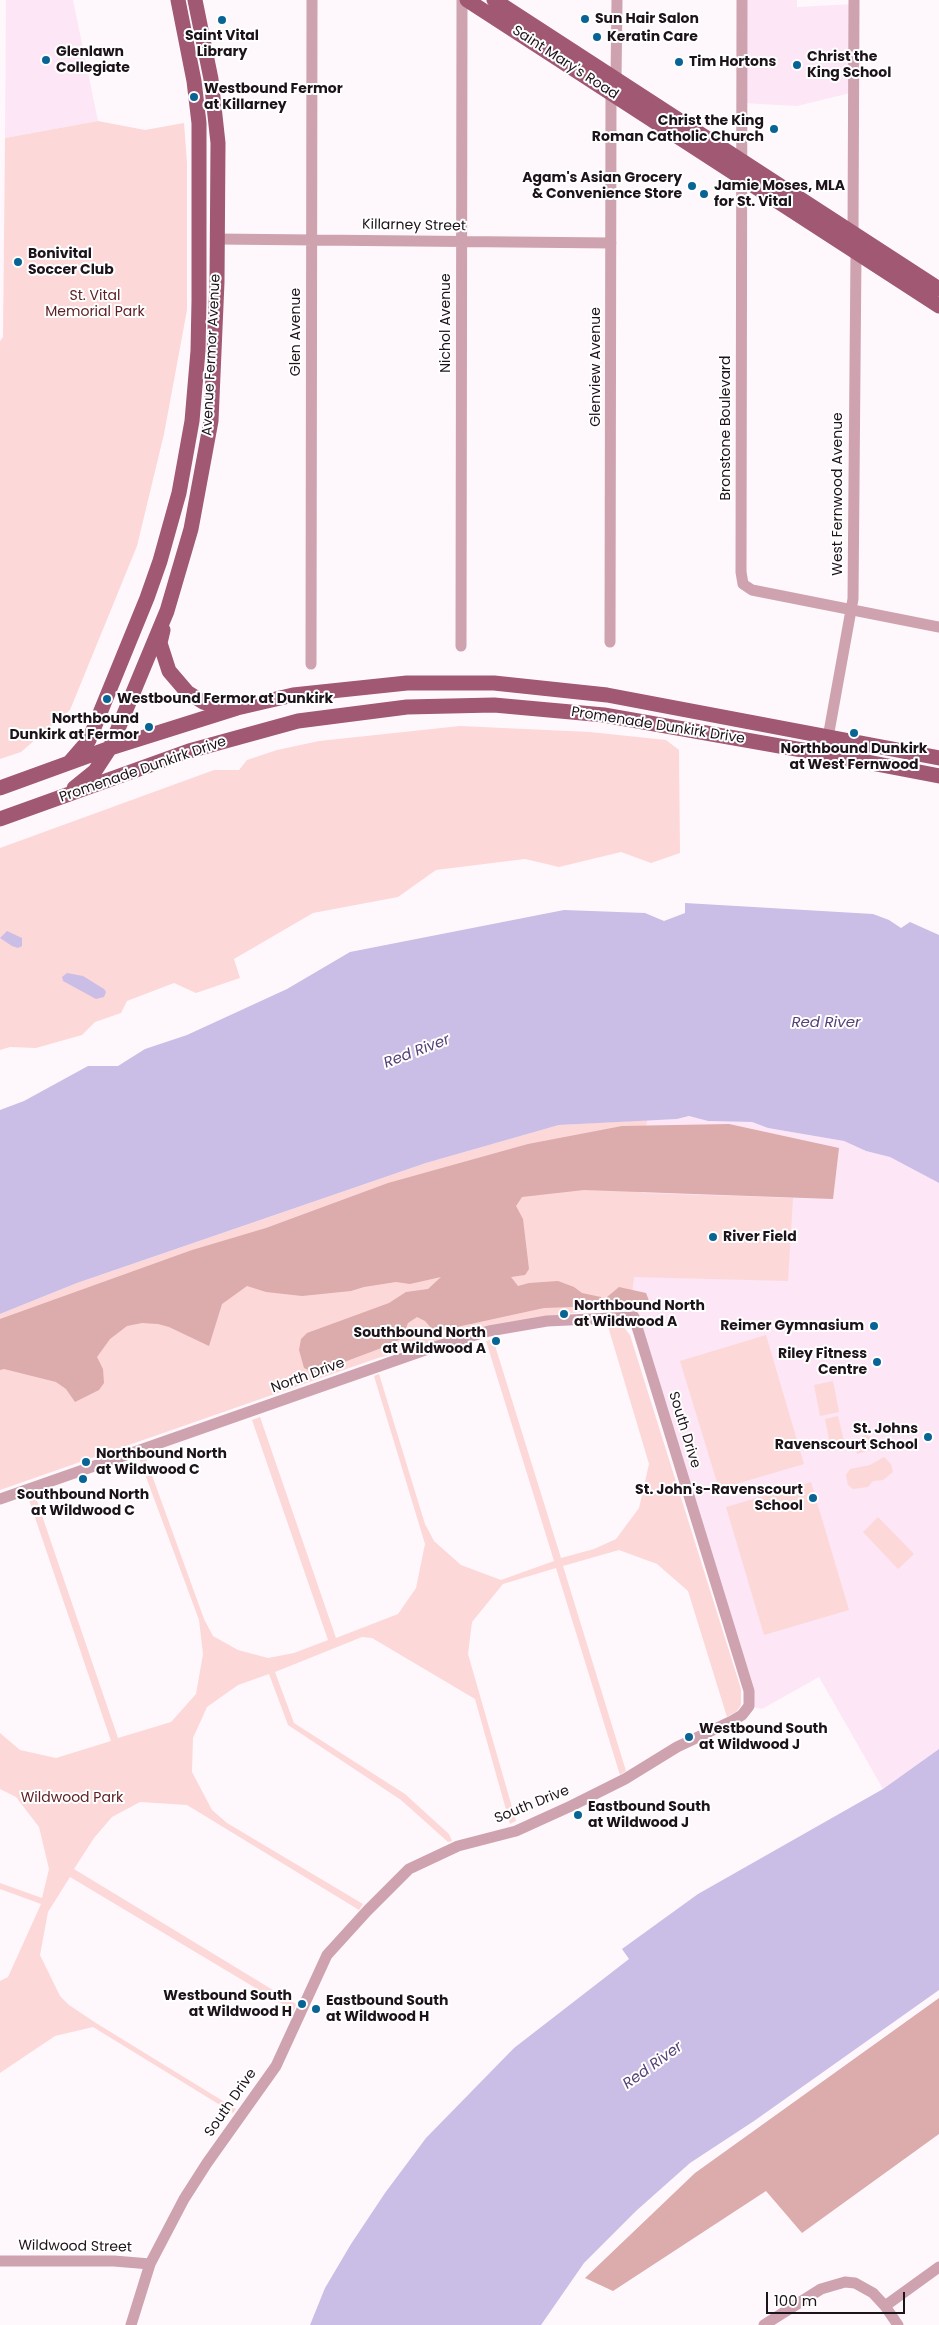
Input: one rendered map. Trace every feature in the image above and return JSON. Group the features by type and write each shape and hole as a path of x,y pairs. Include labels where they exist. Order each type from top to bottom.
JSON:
{"main road":[{"name":"Avenue Fermor Avenue","path":"68,764 89,740 160,561 179,493 190,430 196,385 199,242 198,122 194,81 178,0"},
{"name":"Avenue Fermor Avenue","path":"63,796 95,771 110,748 166,610 191,529 211,421 216,239 216,120 211,78 195,0"},
{"name":"Saint Mary's Road","path":"467,0 742,159 939,289"},
{"name":"Saint Mary's Road","path":"494,0 742,179 939,306"},
{"path":"179,493 180,505 187,508 196,506"},
{"path":"166,610 160,643 169,671 187,692 204,702 237,708"},
{"path":"484,705 487,683"},
{"name":"Promenade Dunkirk Drive","path":"0,788 110,748 237,708 293,695 391,684 487,683 607,695 828,735 939,758"},
{"name":"Promenade Dunkirk Drive","path":"0,819 189,751 298,722 407,706 484,705 604,715 939,776"}],"street":[{"name":"Glen Avenue","path":"311,664 312,0"},
{"name":"Nichol Avenue","path":"461,646 462,0"},
{"name":"Glenview Avenue","path":"610,642 611,243 617,0"},
{"name":"Bronstone Boulevard","path":"742,0 741,572 743,584 752,590 851,608"},
{"name":"West Fernwood Avenue","path":"825,754 851,608 856,252 853,233 854,0"},
{"name":"Killarney Street","path":"216,239 611,243"},
{"path":"851,608 939,627"},
{"name":"North Drive","path":"0,1499 431,1348 489,1331 547,1321 634,1317"},
{"name":"South Drive","path":"131,2325 150,2264 184,2199 207,2162 276,2066 327,1955 367,1911 409,1869 458,1846 516,1831 571,1806 625,1779 677,1747 732,1721 742,1715 749,1706 748,1691 634,1317"},
{"name":"Wildwood Street","path":"0,2261 114,2261 150,2264"},
{"path":"885,2306 939,2267"},
{"path":"764,2325 821,2289 844,2282 864,2287 885,2306 898,2325"}],"shaded area":[{"name":"Glenlawn Collegiate","path":"6,0 73,0 98,121 5,138"},
{"name":"Christ the King School","path":"747,0 797,0 797,7 854,4 850,93 797,106 742,103"},
{"name":"St. John's-Ravenscourt School","path":"689,1116 708,1121 752,1122 768,1128 844,1141 866,1151 890,1157 939,1183 939,1749 883,1789 819,1677 762,1709 749,1706 629,1320 647,1120 677,1119"},
{"path":"729,1124 839,1148 833,1199 584,1190 522,1197 516,1206 523,1219 529,1269 525,1275 511,1277 518,1286 529,1283 558,1281 574,1287 582,1293 601,1297 602,1306 544,1308 443,1330 432,1329 425,1321 417,1317 408,1323 402,1338 392,1344 315,1373 304,1368 299,1350 301,1339 307,1333 389,1303 406,1292 428,1289 441,1277 410,1284 396,1282 351,1291 302,1296 266,1292 247,1286 222,1304 209,1346 169,1327 158,1324 142,1323 127,1326 110,1339 97,1357 103,1369 104,1383 99,1390 75,1402 66,1389 56,1382 4,1369 0,1370 0,1319 192,1250 266,1228 388,1183 528,1144 622,1126"},
{"path":"619,1287 646,1293 651,1306 636,1313 628,1308 605,1303 607,1297"},
{"path":"939,1998 939,2134 802,2233 766,2191 613,2291 585,2278 695,2173"}],"green space":[{"name":"St. Vital Memorial Park","path":"98,121 145,130 184,123 187,163 187,310 164,434 137,546 70,710 21,752 0,759 0,341 3,337 5,138"},
{"path":"460,726 590,732 666,740 679,750 680,853 651,863 621,852 559,867 525,859 436,870 398,897 313,913 234,959 240,978 196,993 174,983 127,1001 121,1013 95,1022 82,1035 36,1048 10,1047 0,1050 0,848 214,770 239,770 247,760 277,750 319,741"},
{"path":"647,1120 641,1193 793,1198 788,1281 634,1277 631,1304 495,1325 378,1358 0,1490 0,1314 77,1283 426,1163 559,1125"},
{"name":"Wildwood Park","path":"607,1323 623,1326 630,1335 741,1689 741,1705 737,1711 727,1717 688,1591 657,1564 619,1550 563,1566 626,1771 620,1775 556,1568 503,1584 472,1622 468,1654 516,1821 510,1824 475,1699 372,1638 362,1637 275,1672 294,1723 405,1794 449,1834 452,1841 448,1842 401,1800 288,1725 269,1674 238,1685 207,1707 193,1738 192,1772 212,1810 227,1823 363,1904 359,1910 187,1805 140,1802 112,1817 94,1838 74,1869 296,2004 294,2011 70,1877 48,1912 40,1955 60,1996 69,2005 96,2023 236,2109 233,2113 93,2027 55,2036 0,2073 0,1981 8,1977 41,1904 0,1889 0,1883 42,1898 49,1869 39,1827 16,1797 0,1789 0,1733 20,1750 56,1758 111,1741 28,1497 35,1495 118,1738 171,1722 196,1694 203,1654 199,1620 139,1458 145,1456 204,1619 213,1636 238,1650 268,1658 294,1653 328,1640 252,1420 260,1417 336,1638 398,1614 416,1588 425,1544 374,1376 379,1374 425,1524 434,1541 461,1565 501,1580 554,1561 486,1341 493,1339 561,1558 594,1549 616,1539 639,1508 649,1464"},
{"path":"766,1335 804,1464 719,1489 680,1361"},
{"path":"833,1381 839,1412 820,1416 814,1385"},
{"path":"838,1416 844,1441 830,1444 825,1419"},
{"path":"866,1434 876,1442 876,1448 857,1454 855,1442"},
{"path":"884,1457 891,1464 893,1472 883,1480 873,1481 868,1487 853,1489 848,1485 846,1475 850,1469 870,1465"},
{"path":"811,1482 849,1610 764,1635 726,1507"},
{"path":"878,1517 914,1554 898,1569 863,1532"}],"water":[{"name":"Red River","path":"685,903 873,914 889,920 901,928 910,922 939,935 939,1183 890,1157 866,1151 844,1141 768,1128 752,1122 708,1121 689,1116 677,1119 559,1125 426,1163 77,1283 0,1314 0,1110 24,1101 88,1066 118,1066 145,1049 187,1035 287,989 350,952 564,910 645,913 664,921 685,913"},
{"path":"7,931 22,938 22,946 18,948 12,946 0,938"},
{"path":"67,973 83,976 104,989 106,992 104,997 96,999 63,981 62,977"},
{"name":"Red River","path":"939,1749 939,1990 754,2121 690,2163 636,2211 584,2263 541,2325 310,2325 325,2288 351,2244 385,2193 426,2138 514,2048 629,1959 622,1949 698,1894 883,1789"}],"place":[{"name":"Sun Hair Salon","path":"585,19"},
{"name":"Saint Vital Library","path":"222,20"},
{"name":"Keratin Care","path":"597,37"},
{"name":"Glenlawn Collegiate","path":"46,60"},
{"name":"Tim Hortons","path":"679,62"},
{"name":"Christ the King School","path":"797,65"},
{"name":"Westbound Fermor at Killarney","path":"194,97"},
{"name":"Christ the King Roman Catholic Church","path":"774,129"},
{"name":"Agam's Asian Grocery & Convenience Store","path":"692,186"},
{"name":"Jamie Moses, MLA for St. Vital","path":"704,194"},
{"name":"Bonivital Soccer Club","path":"18,262"},
{"name":"Westbound Fermor at Dunkirk","path":"107,699"},
{"name":"Northbound Dunkirk at Fermor","path":"149,727"},
{"name":"Northbound Dunkirk at West Fernwood","path":"854,733"},
{"name":"River Field","path":"713,1237"},
{"name":"Northbound North at Wildwood A","path":"564,1314"},
{"name":"Reimer Gymnasium","path":"874,1326"},
{"name":"Southbound North at Wildwood A","path":"496,1341"},
{"name":"Riley Fitness Centre","path":"877,1362"},
{"name":"St. Johns Ravenscourt School","path":"928,1437"},
{"name":"Northbound North at Wildwood C","path":"86,1462"},
{"name":"Southbound North at Wildwood C","path":"83,1479"},
{"name":"St. John's-Ravenscourt School","path":"813,1498"},
{"name":"Westbound South at Wildwood J","path":"689,1737"},
{"name":"Eastbound South at Wildwood J","path":"578,1815"},
{"name":"Westbound South at Wildwood H","path":"302,2004"},
{"name":"Eastbound South at Wildwood H","path":"316,2009"}]}
